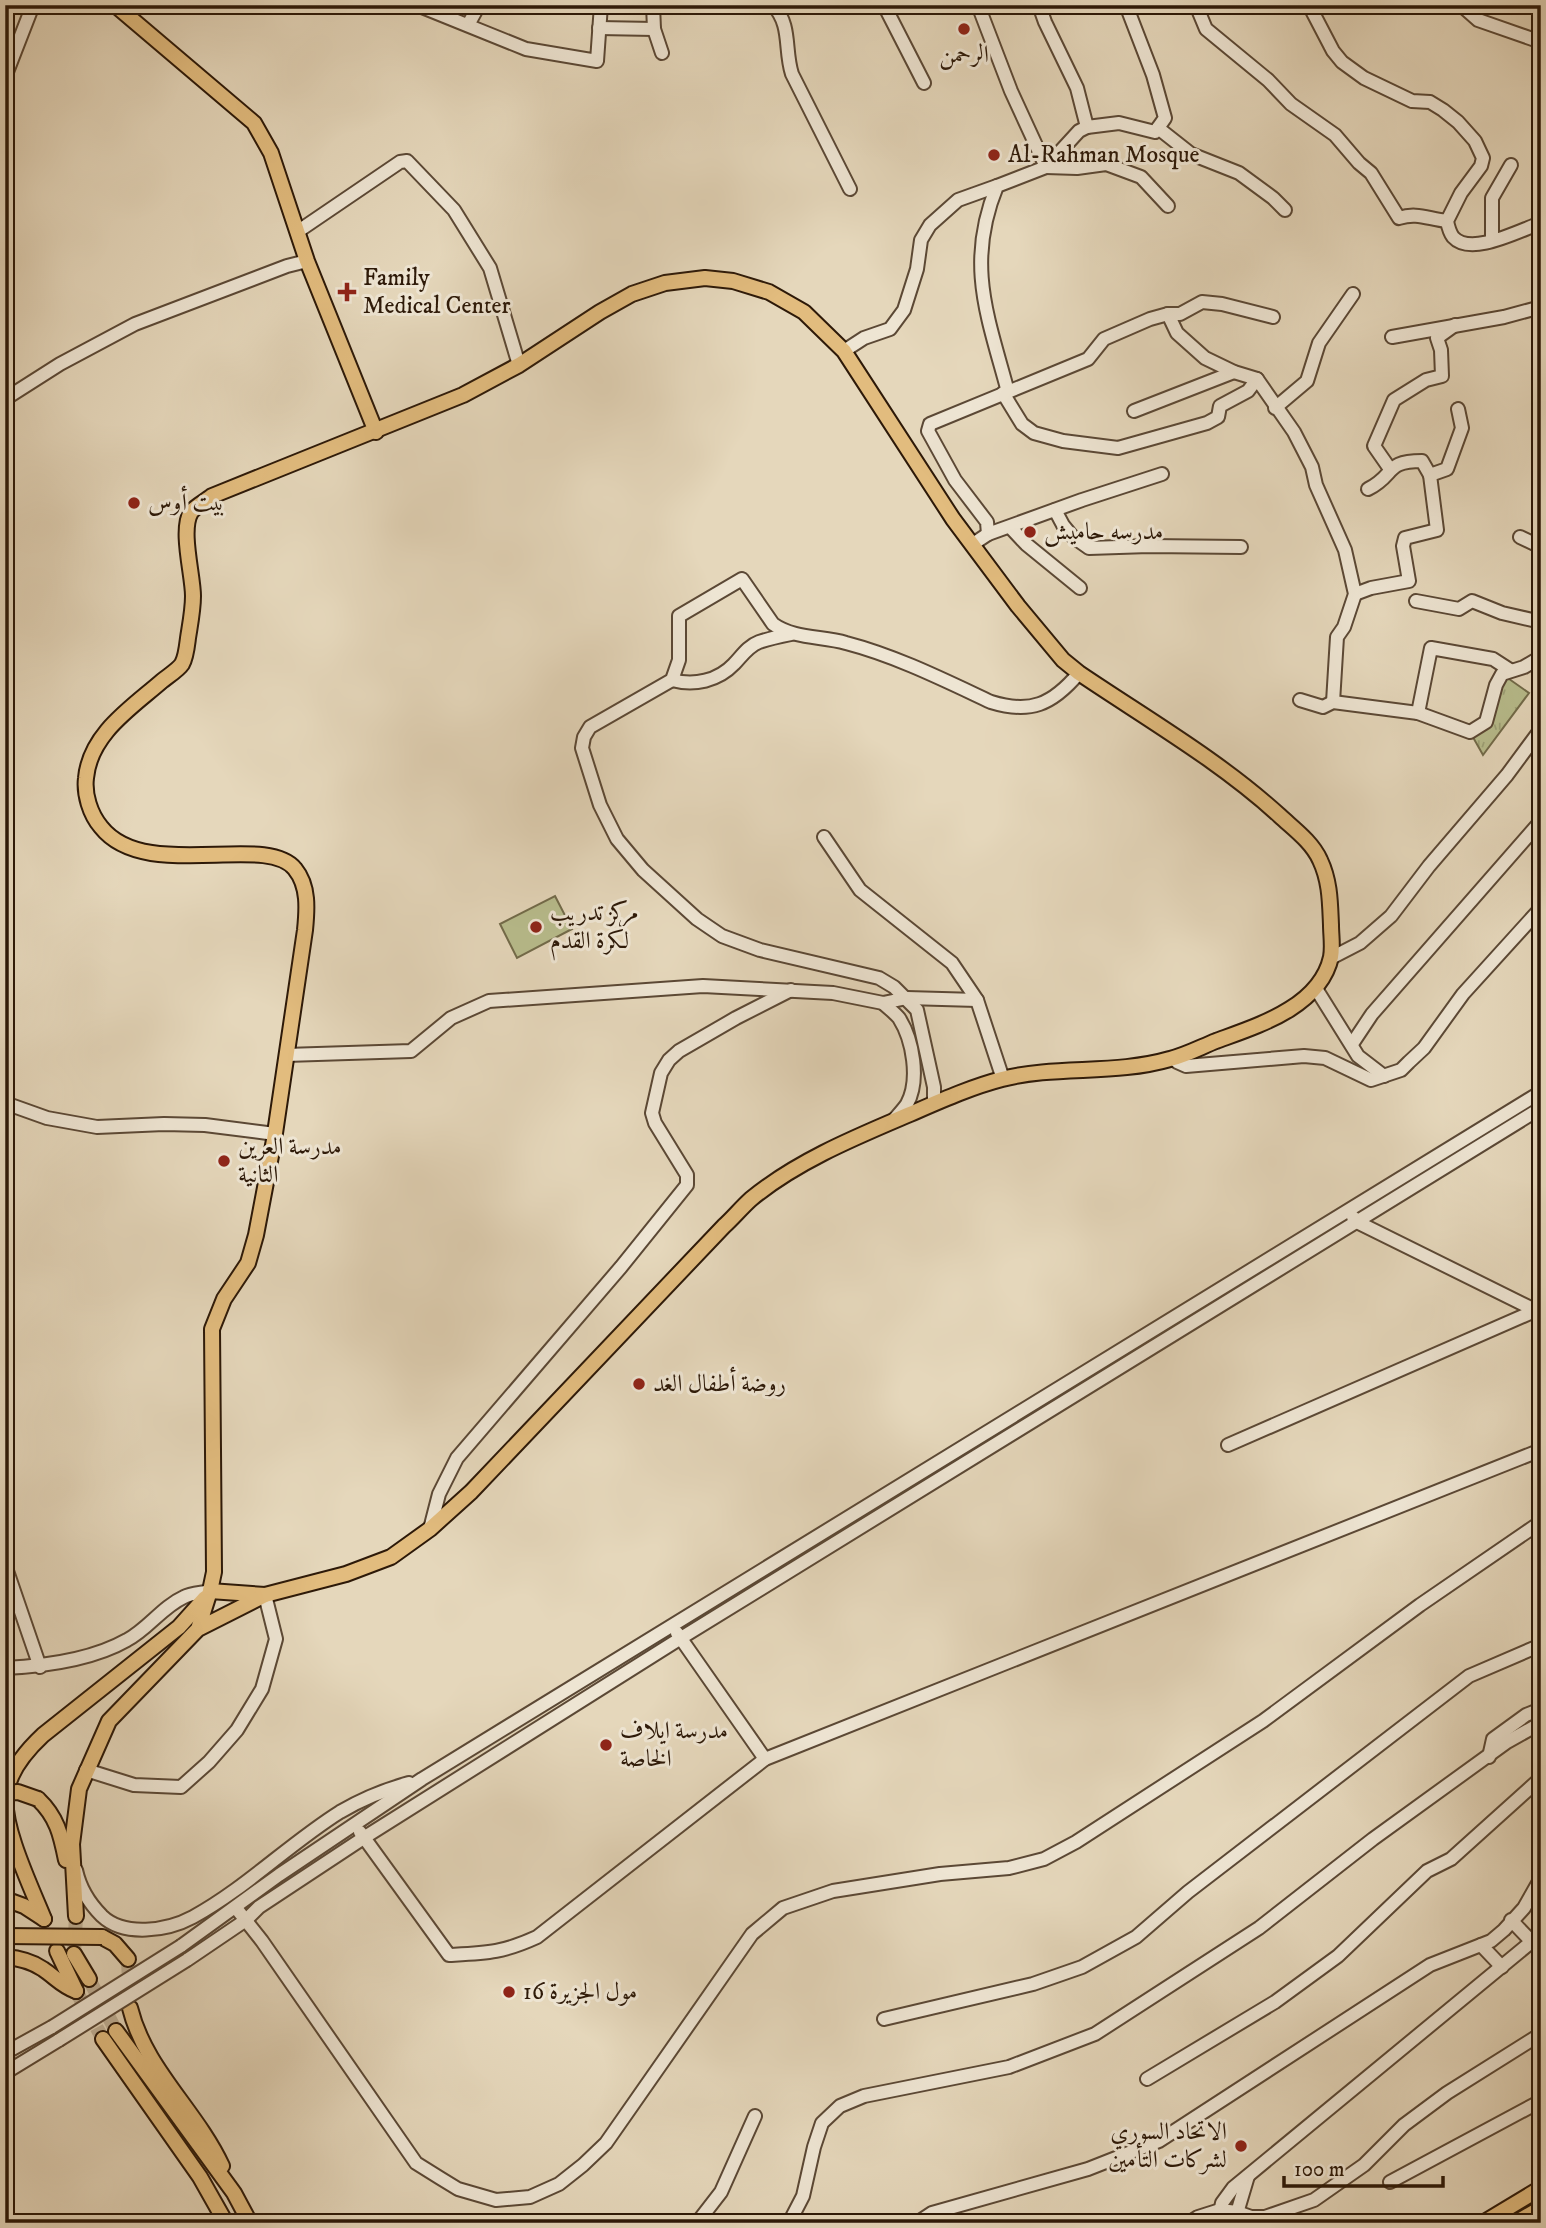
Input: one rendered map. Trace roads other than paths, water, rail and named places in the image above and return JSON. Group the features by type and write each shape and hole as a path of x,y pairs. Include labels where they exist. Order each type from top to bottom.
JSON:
{"main road":[{"path":"115,5 254,123 271,153 296,232 376,432"},
{"path":"5,1793 18,1791 38,1800 50,1811 59,1827 75,1911 72,1844 79,1789 109,1721 198,1629 265,1595 346,1574 391,1557 430,1529 471,1492 751,1200 785,1176 846,1142 934,1104 1003,1079 1042,1073 1107,1070 1174,1058 1272,1020 1300,1001 1315,987 1325,972 1331,958 1331,903 1327,877 1319,858 1308,843 1242,783 1079,674 1063,660 1018,606 953,519 844,351 804,312 769,292 733,281 705,278 665,283 632,294 519,365 463,396 212,496 191,513 187,530 193,597 187,649 182,664 115,721 93,749 85,786 90,809 113,840 140,850 168,856 257,854 278,857 295,868 303,885 307,904 275,1134 256,1235 248,1263 224,1299 212,1329 214,1561 210,1591 198,1629"},
{"path":"210,1591 265,1595"},
{"path":"5,1899 24,1906 44,1919 5,1813 6,1792 27,1750 179,1627 210,1591"},
{"path":"5,1936 102,1937 116,1944 128,1959"},
{"path":"5,1957 41,1968 66,1987 76,1991 57,1951"},
{"path":"74,1954 89,1979"},
{"path":"130,2008 135,2028 143,2043 166,2082 213,2147 250,2223"},
{"path":"117,2031 234,2193"},
{"path":"103,2039 200,2178 226,2223"},
{"path":"1483,2223 1541,2188"},
{"path":"1515,2223 1541,2208"}],"street":[{"path":"5,77 33,5"},
{"path":"417,5 526,49 597,61 601,5"},
{"path":"468,25 479,5"},
{"path":"653,5 654,29 662,53"},
{"path":"705,5 713,5"},
{"path":"773,5 782,16 788,35 787,59 792,74 850,189"},
{"path":"884,5 924,83"},
{"path":"978,5 1046,167"},
{"path":"1039,5 1077,88 1087,127"},
{"path":"1046,167 1079,131 1087,127 1119,123 1155,132 1165,118 1153,75 1126,5"},
{"path":"1196,5 1206,29 1268,80 1291,104 1335,135 1371,173 1399,218 1420,214 1430,219 1447,221"},
{"path":"1308,5 1333,51 1351,70 1412,100 1430,102 1458,122 1475,141 1483,158 1481,166 1451,209 1447,221 1453,236 1467,244 1475,245 1541,223"},
{"path":"1461,5 1478,20 1541,42"},
{"path":"599,28 654,29"},
{"path":"1158,128 1191,154 1240,173 1285,210"},
{"path":"296,232 400,162 407,161 454,210 490,268 519,365"},
{"path":"844,351 864,338 890,329 904,310 917,269 921,240 930,225 958,200 1046,167 1077,168 1106,164 1141,177 1168,206"},
{"path":"1492,240 1492,198 1511,164"},
{"path":"997,186 983,225 982,281 991,338 1006,393 1018,419 1034,433 1053,440 1118,447 1137,444 1207,423 1218,417 1220,406 1248,391 1257,379"},
{"path":"5,399 60,364 135,324 287,266 307,261"},
{"path":"1275,408 1307,381 1319,343 1353,294"},
{"path":"988,534 987,522 955,480 928,431 930,424 1088,359 1104,339 1168,314 1180,314 1202,302 1222,304 1273,317"},
{"path":"1392,337 1504,317 1541,307"},
{"path":"1168,314 1177,333 1205,358 1234,373 1257,379 1302,444 1312,467 1315,485 1345,550 1355,594 1344,627 1337,637 1333,702"},
{"path":"1390,469 1374,446 1394,400 1426,380 1442,376 1441,350 1437,338 1455,325"},
{"path":"1134,411 1234,373"},
{"path":"1430,475 1447,469 1462,428 1458,409"},
{"path":"1355,594 1409,581 1403,546 1405,538 1437,530 1430,475 1422,461 1402,461 1390,469 1381,482 1368,489"},
{"path":"973,544 988,534 1162,474"},
{"path":"1055,510 1072,536 1089,548 1149,545 1241,547"},
{"path":"1010,527 1026,544 1080,588"},
{"path":"1520,537 1541,547"},
{"path":"934,1104 934,1087 917,1010 907,998 879,978 760,950 722,936 696,919 643,870 617,839 600,805 586,762 582,748 584,737 590,727 673,680 679,660 679,616 742,579 773,624 791,634 844,642 872,651 1011,708 1036,706 1046,702 1079,674"},
{"path":"1416,601 1460,609 1472,601 1502,613 1541,622"},
{"path":"673,680 684,683 709,681 731,668 747,650 759,642 791,634"},
{"path":"1418,713 1431,648 1493,659 1510,670"},
{"path":"1300,700 1323,707 1333,702 1418,713 1470,732 1486,722 1496,685 1502,674 1524,667 1541,657"},
{"path":"1331,958 1360,943 1391,916 1429,866 1507,775 1541,729"},
{"path":"1352,1044 1372,1014 1541,821"},
{"path":"824,837 860,890 900,924 946,957 977,1000 1003,1079"},
{"path":"1174,1058 1186,1066 1304,1056 1325,1058 1371,1080 1401,1070 1424,1048 1463,994 1541,908"},
{"path":"286,1055 411,1051 451,1018 489,1001 703,986 833,993 883,1003 907,998 977,1000"},
{"path":"1315,987 1365,1063 1384,1076"},
{"path":"430,1529 439,1494 457,1458 687,1185 687,1175 655,1123 652,1113 661,1073 669,1060 708,1033 791,990"},
{"path":"883,1003 898,1018 909,1042 914,1063 913,1084 908,1102 893,1121"},
{"path":"5,2053 52,2027 181,1946 422,1779 1541,1092"},
{"path":"5,1103 47,1118 97,1127 205,1125 275,1134"},
{"path":"5,2073 187,1960 246,1920 260,1907 365,1837 1541,1108"},
{"path":"1348,1212 1357,1222 1539,1312"},
{"path":"1228,1445 1539,1312"},
{"path":"352,1825 365,1837 449,1955 488,1954 511,1949 537,1937 765,1759 1541,1450"},
{"path":"236,1908 416,2163 458,2189 496,2200 530,2197 559,2184 606,2143 752,1934 783,1908 832,1891 940,1874 1009,1868 1044,1859 1076,1842 1263,1721 1420,1605 1541,1522"},
{"path":"5,1564 40,1667"},
{"path":"5,1668 40,1667 114,1646 143,1631 160,1614 184,1597 210,1591"},
{"path":"86,1770 134,1785 181,1787 209,1762 237,1730 262,1689 276,1639 265,1595"},
{"path":"673,1627 765,1759"},
{"path":"884,2019 1033,1984 1082,1967 1136,1937 1188,1892 1469,1676 1541,1645"},
{"path":"1489,1757 1493,1739 1526,1714 1541,1709"},
{"path":"789,2223 803,2196 822,2123 840,2106 864,2096 1009,2067 1095,2034 1259,1928 1373,1839 1507,1742 1541,1723"},
{"path":"72,1844 78,1880 90,1904 109,1922 131,1929 155,1928 191,1918 340,1813 381,1790 422,1779"},
{"path":"1147,2079 1275,2002 1338,1956 1427,1871 1451,1859 1541,1779"},
{"path":"917,2223 932,2213 1088,2169 1159,2141 1430,1965 1481,1945 1504,1930 1524,1908 1541,1878"},
{"path":"1194,2220 1247,2181 1536,1937 1511,1920"},
{"path":"1481,1945 1502,1966"},
{"path":"1194,2220 1219,2216 1262,2217 1314,2200 1364,2165 1404,2125 1447,2093 1541,2034"},
{"path":"1390,2182 1541,2101"},
{"path":"697,2223 721,2192 755,2116"},
{"path":"1236,2217 1247,2181"},
{"path":"1247,2181 1253,2211 1262,2217"},
{"path":"1219,2216 1227,2194"}],"tunnel":[{"path":"74,1954 76,1916"},
{"path":"128,1959 130,2007"},
{"path":"89,1979 116,2031"},
{"path":"76,1991 103,2039"}],"place":[{"name":"الرحمن","path":"964,29"},
{"name":"Al-Rahman Mosque","path":"994,155"},
{"name":"Family Medical Center","path":"347,292"},
{"name":"بيت أوس","path":"134,503"},
{"name":"مدرسه حاميش","path":"1030,532"},
{"name":"مركز تدريب لكرة القدم","path":"536,927"},
{"name":"مدرسة العرين الثانية","path":"224,1161"},
{"name":"روضة أطفال الغد","path":"639,1384"},
{"name":"مدرسة ايلاف الخاصة","path":"606,1745"},
{"name":"مول الجزيرة 16","path":"509,1992"},
{"name":"الاتحاد السوري لشركات التأمين","path":"1241,2146"}]}
